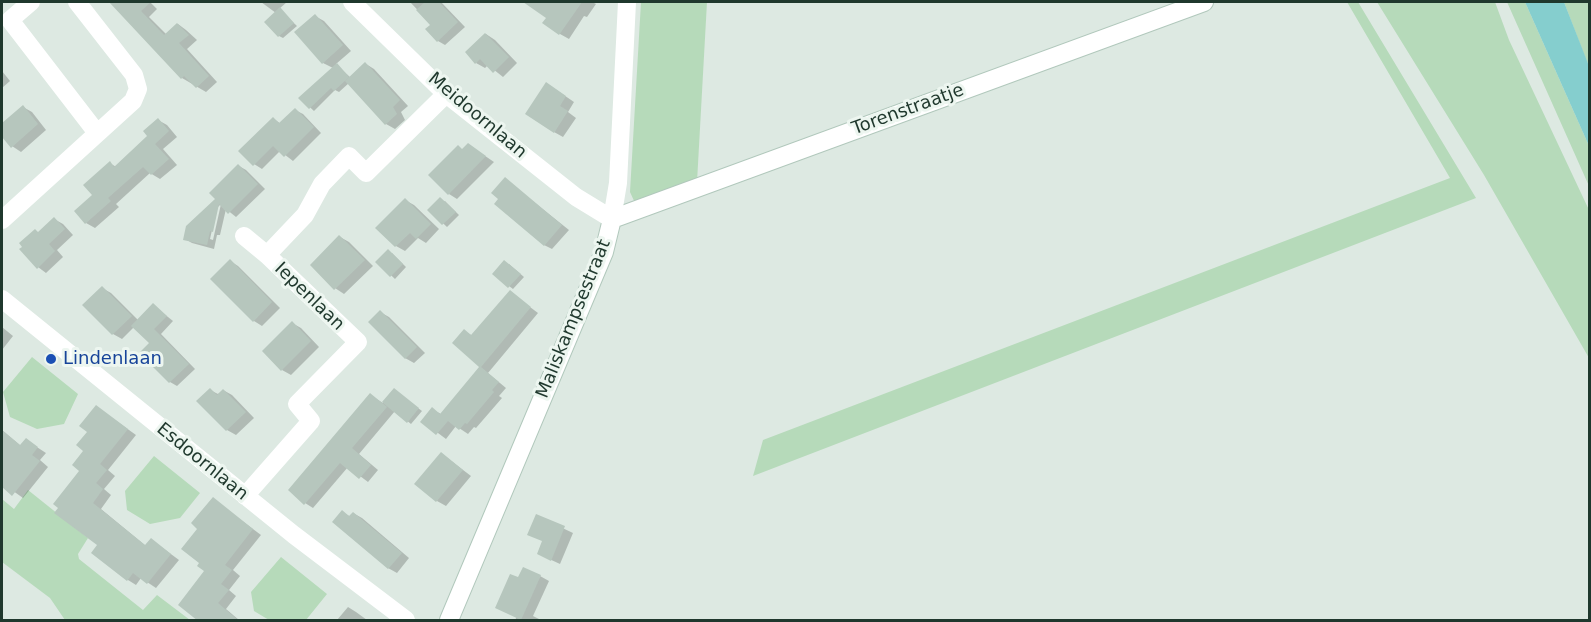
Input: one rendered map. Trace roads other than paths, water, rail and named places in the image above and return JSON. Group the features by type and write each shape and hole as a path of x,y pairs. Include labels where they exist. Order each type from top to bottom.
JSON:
{"street":[{"path":"31,2 9,20 98,132"},
{"path":"2,220 133,100 138,89 134,75 77,2"},
{"name":"Meidoornlaan","path":"352,2 446,94 576,197 612,219"},
{"name":"Maliskampsestraat","path":"450,621 604,252 618,183 627,2"},
{"name":"Torenstraatje","path":"612,219 1204,2"},
{"name":"Iepenlaan","path":"267,255 306,215 322,184 349,156 366,173 446,94"},
{"name":"Iepenlaan","path":"244,236 358,342 297,404 311,421 245,496"},
{"name":"Esdoornlaan","path":"2,299 245,496 406,621"}],"water":[{"path":"1525,2 1564,2 1589,66 1589,146"}],"place":[{"name":"Lindenlaan","path":"51,359"}]}
